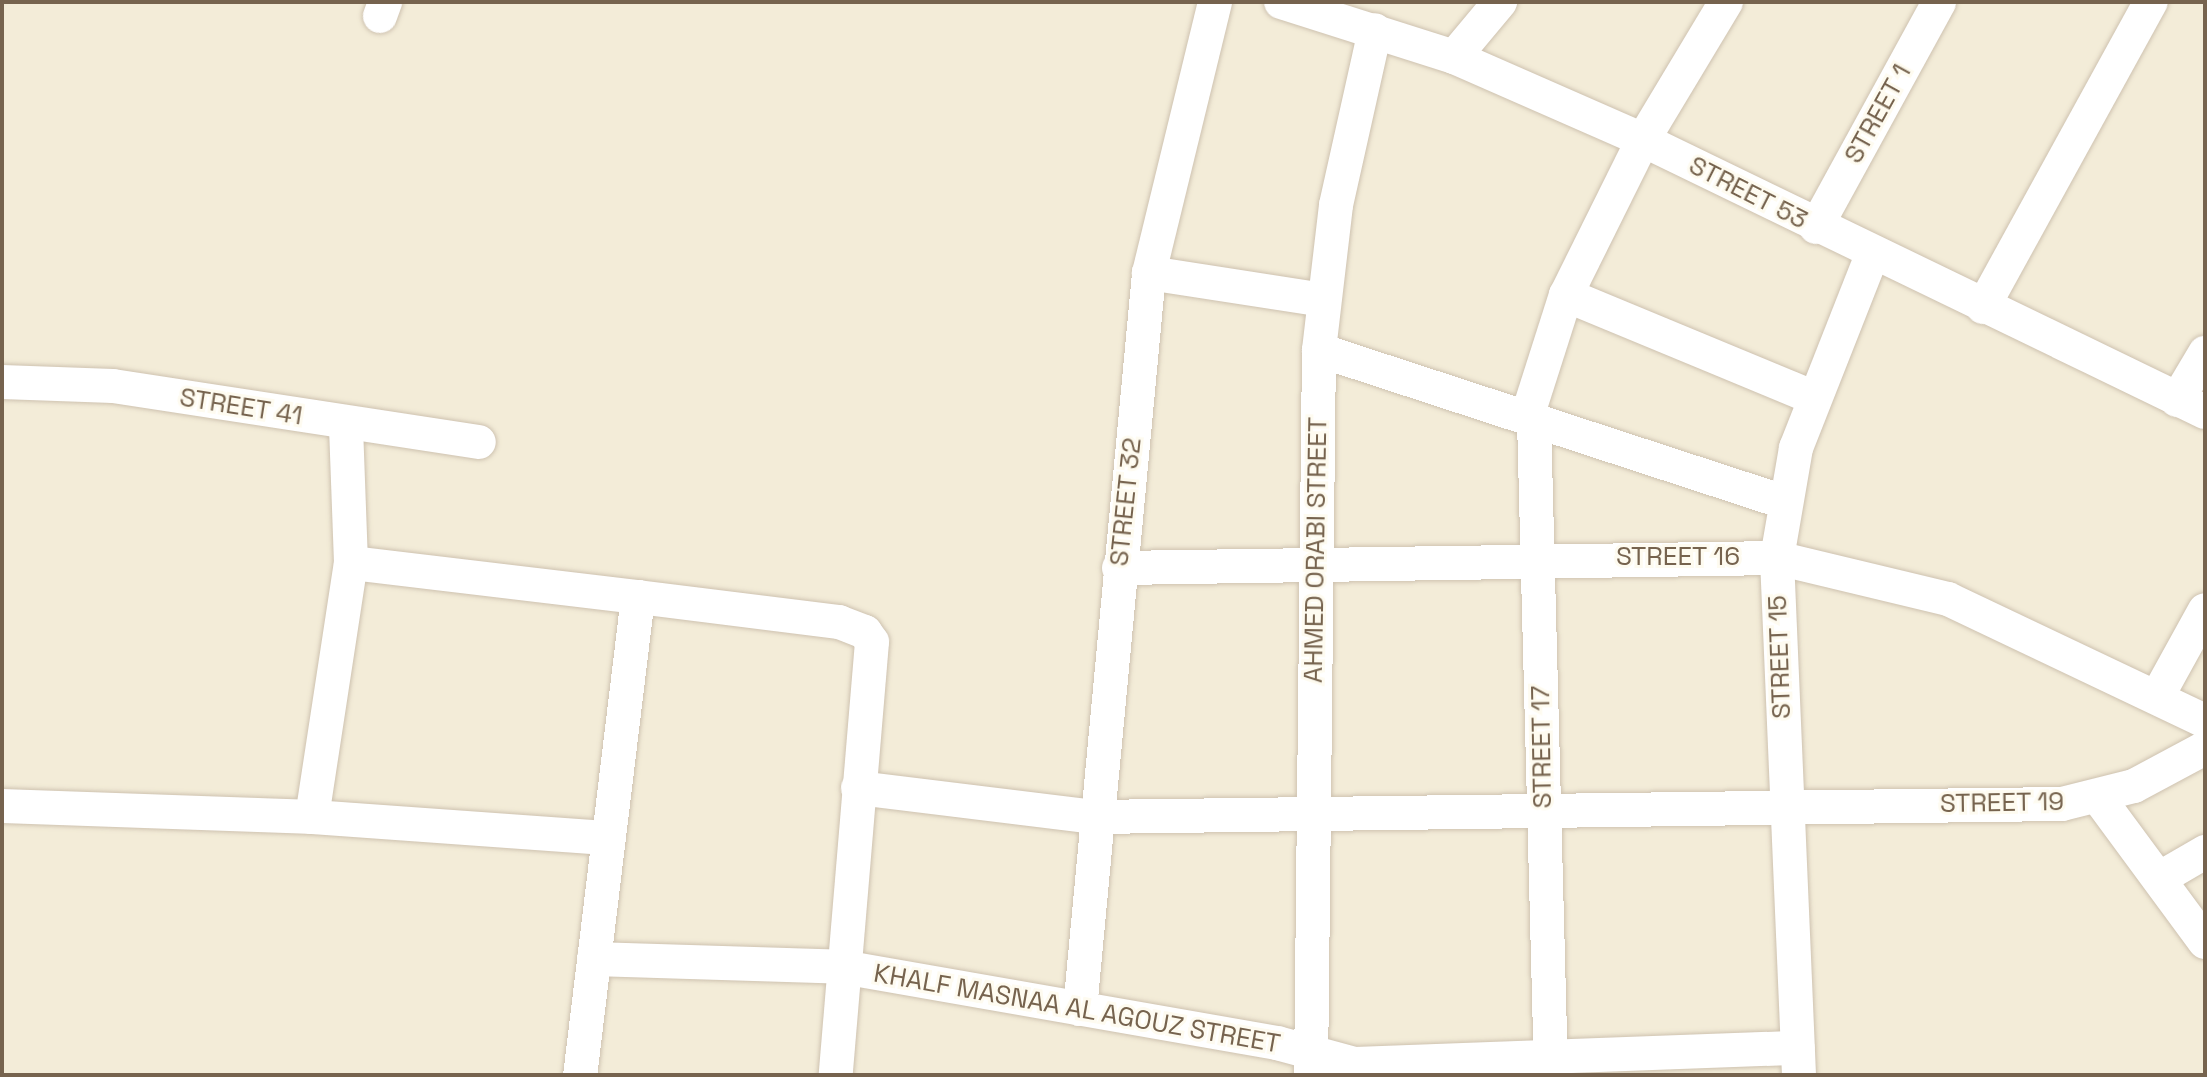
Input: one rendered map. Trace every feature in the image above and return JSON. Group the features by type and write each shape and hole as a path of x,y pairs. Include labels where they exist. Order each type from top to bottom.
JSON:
{"street":[{"name":"STREET 32","path":"1080,1009 1093,817 1149,273 1215,2"},
{"name":"STREET 53","path":"1281,2 1454,57 1643,140 1872,255 2191,406"},
{"path":"1454,57 1500,2"},
{"name":"STREET 17","path":"1551,1065 1537,557 1530,419 1566,295 1643,140 1726,2"},
{"path":"1983,307 2151,2"},
{"name":"STREET 1","path":"1816,227 1932,4"},
{"name":"AHMED ORABI STREET","path":"1312,1064 1319,350 1336,205 1375,30"},
{"name":"STREET 15","path":"1798,1062 1777,558 1783,502 1815,398 1872,255"},
{"path":"1149,273 1323,300"},
{"path":"1566,295 1815,398"},
{"path":"1319,350 1783,502"},
{"path":"2191,406 2205,353"},
{"name":"STREET 41","path":"2,382 113,386 479,442"},
{"path":"312,817 351,563 346,424"},
{"name":"STREET 16","path":"1119,568 1537,557 1777,558 1948,599 2205,721"},
{"path":"351,563 839,622 865,632 872,642 842,967 836,1075"},
{"path":"580,1075 606,838 638,597"},
{"path":"2157,697 2205,610"},
{"name":"STREET 19","path":"858,788 1093,817 1787,805 2062,804 2134,786 2205,748"},
{"path":"2098,797 2162,877 2205,942"},
{"path":"2,806 312,817 606,838"},
{"path":"2162,877 2205,852"},
{"name":"KHALF MASNAA AL AGOUZ STREET","path":"594,959 842,967 1080,1009 1312,1064 1798,1062"}],"shaded area":[{"path":"2,2 2205,2 2205,1075 2,1075"}]}
